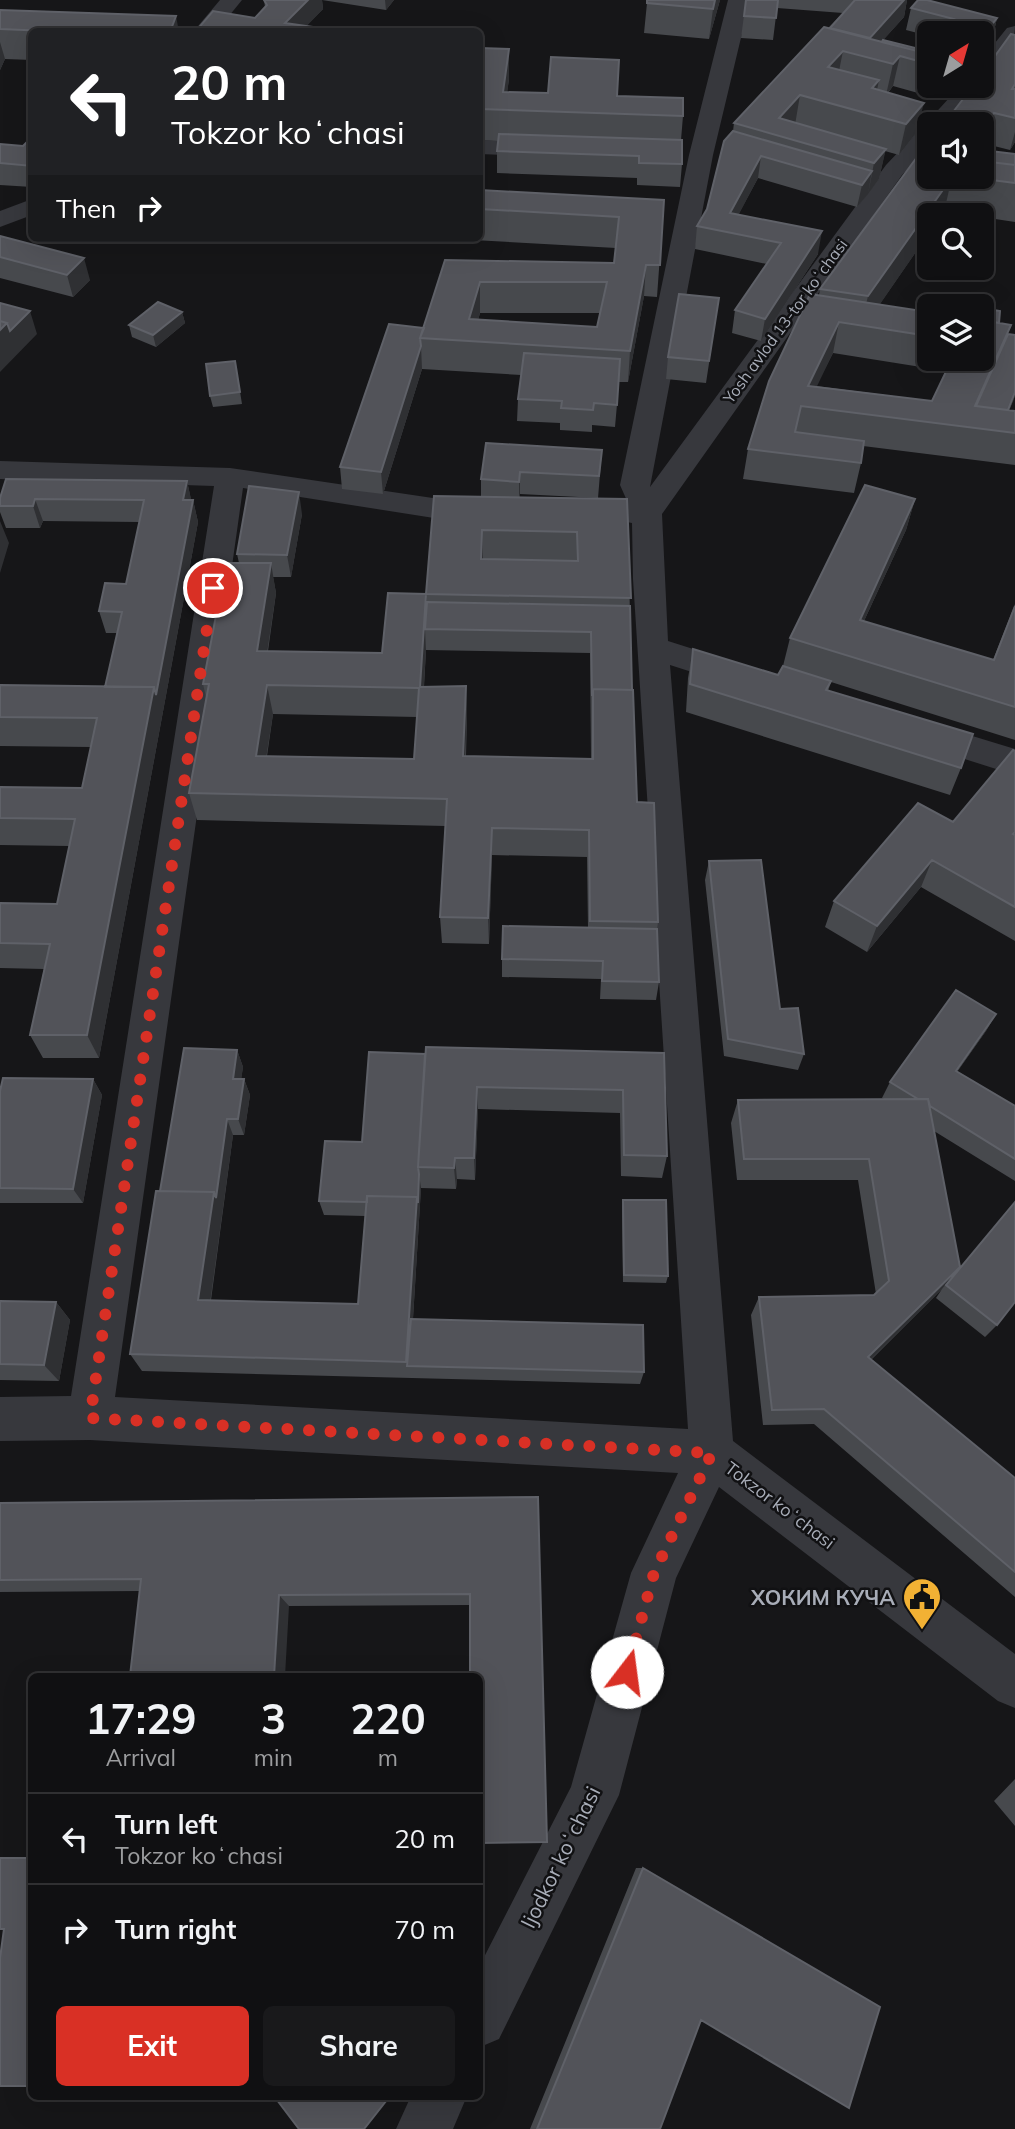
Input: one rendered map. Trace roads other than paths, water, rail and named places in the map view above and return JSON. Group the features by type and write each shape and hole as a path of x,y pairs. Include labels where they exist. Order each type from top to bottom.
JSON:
{"street":[{"path":"207,28 231,0"},
{"path":"712,1453 654,648 647,513 635,485 687,154 739,0"},
{"path":"994,58 1015,33"},
{"path":"949,112 961,98"},
{"name":"Yosh avlod 13-tor koʻchasi","path":"647,513 894,170 917,146"},
{"path":"483,147 576,150"},
{"path":"0,220 28,208"},
{"path":"0,470 230,477 453,511 508,512"},
{"path":"90,1418 230,477"},
{"path":"592,513 647,513"},
{"path":"654,648 770,685"},
{"path":"886,722 1015,762"},
{"name":"Tokzor koʻchasi","path":"0,1419 90,1418 712,1453 1015,1684"},
{"name":"Ijodkor koʻchasi","path":"483,2014 594,1795 654,1573 712,1453"},
{"path":"424,2129 438,2100"}],"place":[{"name":"ХОКИМ КУЧА","path":"922,1631"}]}
